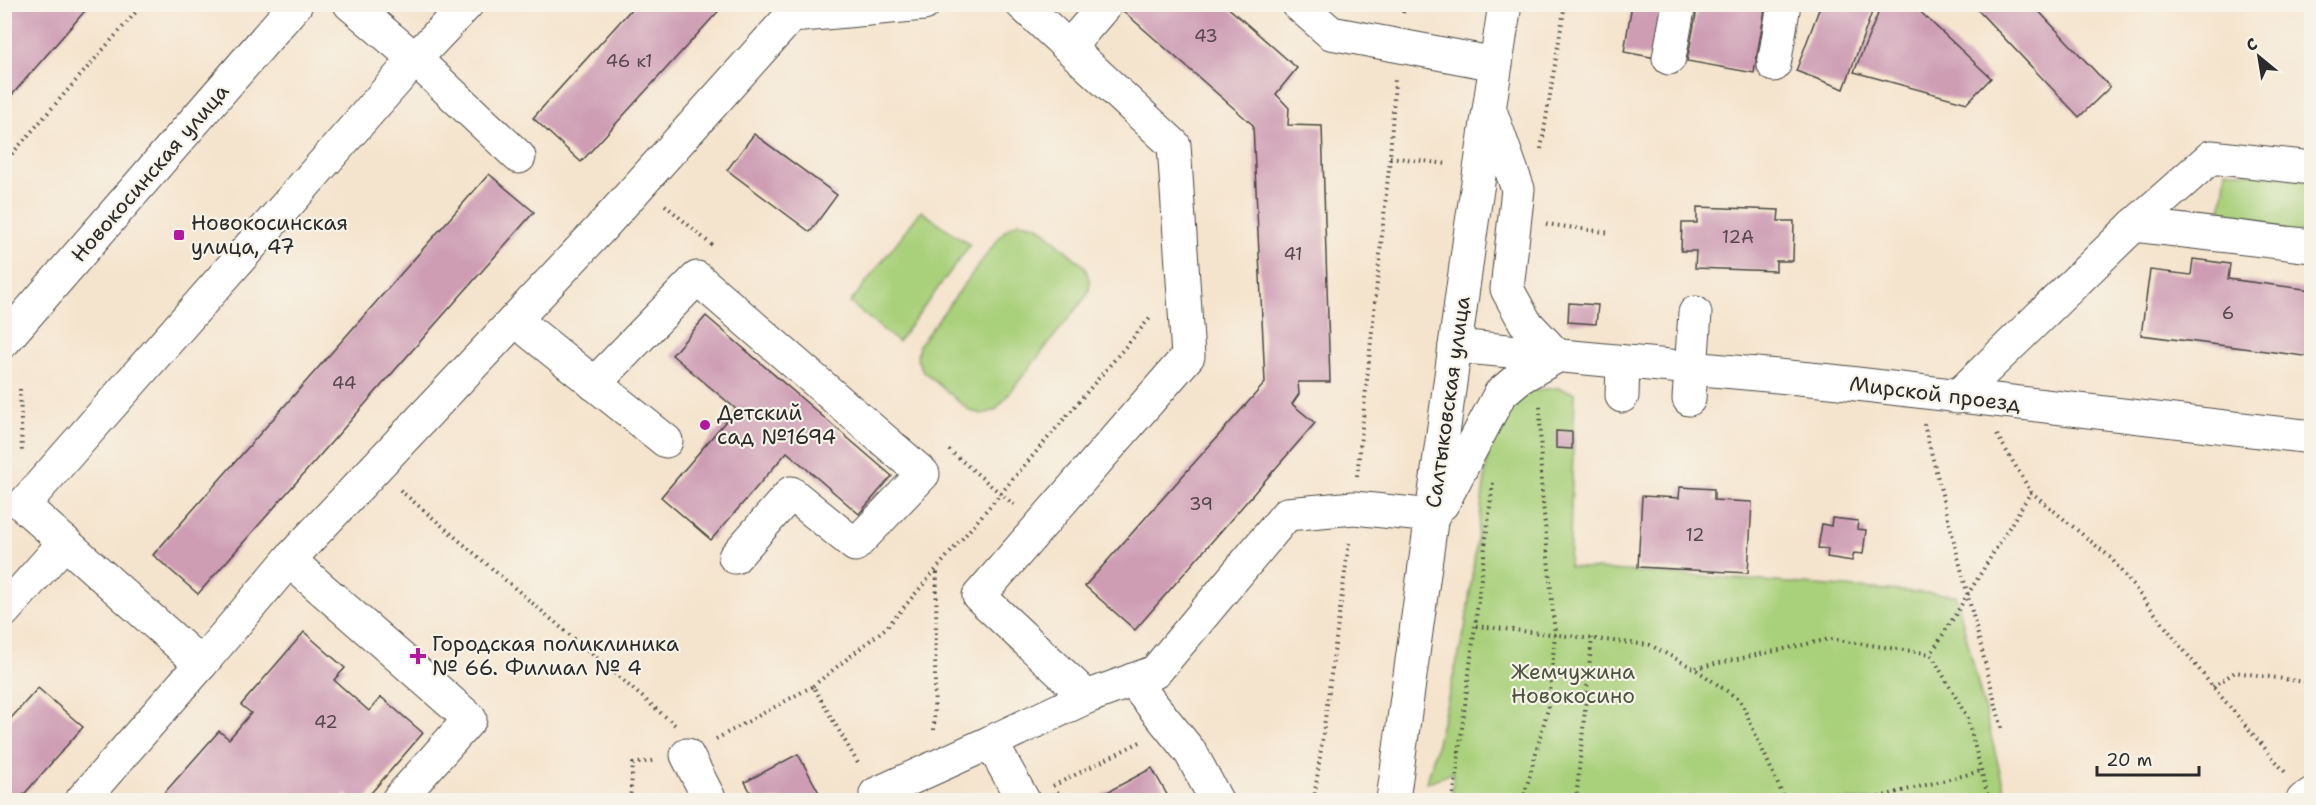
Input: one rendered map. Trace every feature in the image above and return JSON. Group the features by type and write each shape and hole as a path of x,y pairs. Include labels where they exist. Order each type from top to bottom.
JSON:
{"street":[{"path":"350,4 415,59 519,157"},
{"path":"201,664 14,497 467,4"},
{"path":"89,798 288,560 641,184 791,16 924,4"},
{"path":"1022,4 1174,145 1188,356 979,596 1087,697"},
{"path":"1068,47 1106,4"},
{"path":"1298,4 1332,33 1496,64"},
{"name":"Салтыковская улица","path":"1393,801 1455,346 1505,4"},
{"path":"1669,57 1679,4"},
{"path":"1774,65 1784,4"},
{"name":"Новокосинская улица","path":"4,341 290,7"},
{"path":"878,797 1087,697 1155,672 1287,514 1354,508 1432,521 1500,394 1519,378 1557,356 1525,322 1507,289 1518,189 1490,109"},
{"path":"1957,398 2134,225 2211,157 2312,168"},
{"path":"2134,225 2312,246"},
{"path":"594,384 697,278 923,474 855,544 791,493 735,557"},
{"path":"1690,384 1695,313"},
{"path":"515,320 666,441"},
{"name":"Мирской проезд","path":"1455,346 1623,362 1690,384 1831,381 1957,398 2312,437"},
{"path":"1622,396 1623,362"},
{"path":"4,611 65,542"},
{"path":"288,560 470,719 398,801"},
{"path":"1132,681 1191,753 1216,801"},
{"path":"991,742 1034,796"},
{"path":"694,751 710,801"}],"path":[{"path":"4,163 143,4"},
{"path":"1314,801 1354,508 1390,157 1397,45 1405,4"},
{"path":"1540,157 1565,4"},
{"path":"1390,157 1451,164"},
{"path":"1540,224 1611,233"},
{"path":"375,468 694,751 813,686 887,627 1183,279"},
{"path":"14,497 20,389"},
{"path":"1523,801 1549,705 1555,634 1541,481 1541,395"},
{"path":"1922,414 2002,729"},
{"path":"1992,428 2031,492 2111,558 2213,687 2307,798"},
{"path":"1453,801 1494,475"},
{"path":"1931,654 2031,492"},
{"path":"933,769 937,569"},
{"path":"1476,626 1650,645 1695,669 1740,700 1785,801"},
{"path":"1576,801 1592,638"},
{"path":"1695,669 1830,639 1931,654"},
{"path":"1931,654 1967,717 1989,801"},
{"path":"2213,687 2235,672 2312,683"},
{"path":"813,686 878,797"},
{"path":"1034,796 1170,726"},
{"path":"630,801 633,764"},
{"path":"1867,801 1981,771"}],"green space":[{"path":"2226,170 2311,180 2311,233 2220,223"},
{"path":"921,211 970,245 898,342 850,303"},
{"path":"1019,222 1037,225 1085,267 1090,283 1088,294 996,410 983,414 970,411 923,371 917,359 919,345 1005,230"},
{"name":"Жемчужина Новокосино","path":"1558,388 1575,393 1569,567 1956,595 2007,800 1451,800 1454,772 1427,783 1465,629 1492,425 1519,391"}],"building":[{"path":"4,4 91,4 4,104"},
{"path":"636,4 725,4 581,162 533,118"},
{"path":"1115,4 1224,4 1297,68 1276,94 1289,108 1288,125 1322,126 1330,382 1298,382 1299,394 1292,404 1315,423 1135,630 1085,586 1265,383 1253,125"},
{"path":"1632,4 1666,4 1656,58 1624,52"},
{"path":"1698,4 1766,4 1754,73 1687,61"},
{"path":"1821,4 1875,4 1844,89 1796,71"},
{"path":"1882,4 1912,4 1991,78 1967,103 1854,72"},
{"path":"1972,4 2032,4 2110,87 2079,117"},
{"path":"754,134 837,195 810,232 727,170"},
{"path":"489,174 534,212 198,594 153,555"},
{"path":"1697,207 1779,210 1778,221 1794,221 1793,261 1776,261 1776,271 1695,268 1696,251 1681,251 1682,223 1697,223"},
{"path":"2193,259 2230,264 2228,279 2312,290 2312,357 2141,335 2150,270 2191,275"},
{"path":"1569,303 1598,305 1596,324 1568,322"},
{"path":"706,316 892,476 859,514 787,452 711,540 661,497 736,409 672,355"},
{"path":"1556,431 1572,432 1572,449 1556,448"},
{"path":"1680,487 1714,489 1714,500 1752,502 1748,573 1638,567 1642,496 1679,498"},
{"path":"1832,518 1858,521 1857,529 1866,530 1863,554 1854,553 1852,561 1827,557 1828,549 1818,548 1822,524 1831,526"},
{"path":"304,632 345,668 334,680 369,711 381,697 423,733 365,800 353,800 346,794 341,800 159,799 219,731 229,739 251,713 241,705"},
{"path":"38,688 83,727 19,800 4,800 4,726"},
{"path":"798,754 823,800 755,800 745,782"},
{"path":"1152,768 1170,800 1097,800 1096,798"}],"place":[{"name":"Новокосинская улица, 47","path":"179,235"},
{"name":"Детский сад №1694","path":"705,425"},
{"name":"Городская поликлиника № 66. Филиал № 4","path":"418,656"}]}
